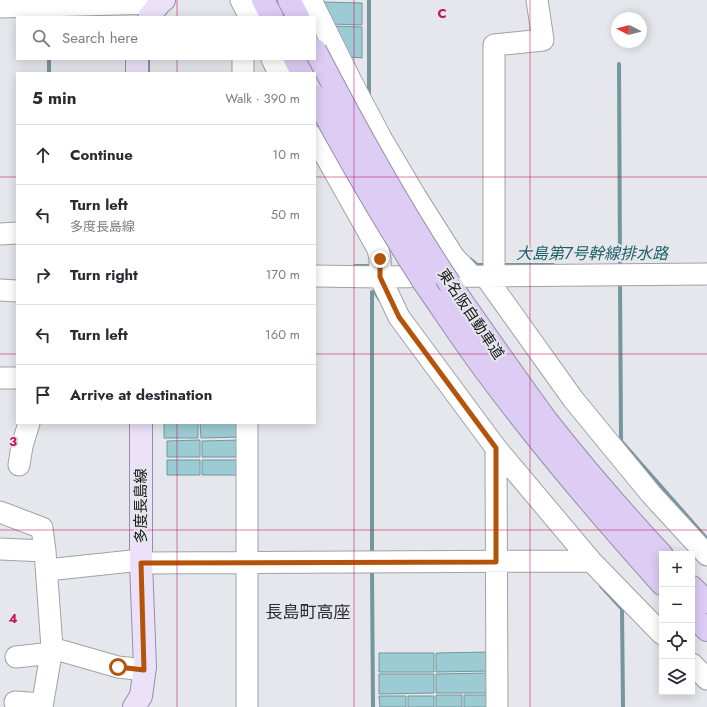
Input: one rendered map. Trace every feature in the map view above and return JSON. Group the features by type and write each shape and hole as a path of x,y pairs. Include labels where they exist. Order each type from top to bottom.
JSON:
{"highway":[{"path":"289,0 297,16"},
{"path":"248,7 270,16"},
{"name":"東名阪自動車道","path":"316,52 357,132 416,233 450,284 548,422 659,552"},
{"path":"296,60 302,72"},
{"name":"東名阪自動車道","path":"316,98 399,244 487,373 532,433 582,494 659,581"},
{"path":"695,590 707,602"},
{"path":"695,618 707,630"}],"main road":[{"path":"137,60 137,72"},
{"name":"多度長島線","path":"134,707 141,696 144,670 141,561 141,424"}],"street":[{"path":"311,0 353,85 412,190 454,257 488,272 572,399 651,494 707,555"},
{"path":"488,272 494,45 543,40 536,0"},
{"path":"0,7 158,7"},
{"path":"243,60 243,72"},
{"path":"272,60 278,72"},
{"path":"316,139 378,249 380,259 380,277 399,317 496,448 591,561 659,631"},
{"path":"0,234 16,233"},
{"path":"316,276 380,277 488,272 707,274"},
{"path":"0,290 16,291"},
{"path":"0,378 16,378"},
{"path":"19,465 22,446 29,424"},
{"path":"247,424 248,707"},
{"path":"496,448 498,707"},
{"path":"0,512 42,528 46,560 52,650 42,706 15,702"},
{"path":"0,549 46,560 248,563 591,561"},
{"path":"16,657 52,650 118,667 144,670"},
{"path":"695,667 707,679"}],"water":[{"path":"322,2 362,3 362,25 333,24"},
{"path":"334,26 362,27 362,58 351,57"},
{"path":"164,424 198,424 198,438 164,438"},
{"path":"200,424 241,424 241,437 201,438"},
{"path":"200,440 200,457 167,457 167,441"},
{"path":"241,440 241,457 202,457 202,441"},
{"path":"167,460 200,460 200,475 167,475"},
{"path":"202,460 241,460 241,475 202,475"},
{"path":"490,652 490,671 436,672 436,653"},
{"path":"379,653 434,653 434,672 379,672"},
{"path":"490,673 491,693 436,693 436,674"},
{"path":"379,674 434,674 434,693 379,694"},
{"path":"436,695 462,695 462,707 436,707"},
{"path":"464,695 491,695 491,707 464,707"},
{"path":"379,696 406,696 406,707 380,707"},
{"path":"408,696 434,696 434,707 408,707"}],"waterway":[{"path":"369,0 369,96"},
{"path":"49,60 49,72"},
{"path":"148,60 148,71"},
{"path":"619,64 620,264"},
{"name":"大島第7号幹線排水路","path":"470,259 477,265 489,265"},
{"name":"大島第7号幹線排水路","path":"499,265 553,265"},
{"name":"大島第7号幹線排水路","path":"355,266 370,266"},
{"path":"620,282 621,441 707,539"},
{"path":"372,555 372,292 375,292 380,300"},
{"path":"372,572 373,707"},
{"path":"601,586 622,609 623,707"}],"district":[{"name":"長島町高座","path":"308,612"}],"route":[{"path":"118,667 144,670 145,667 141,563 496,562 496,448 399,317 380,277 380,259"}]}
